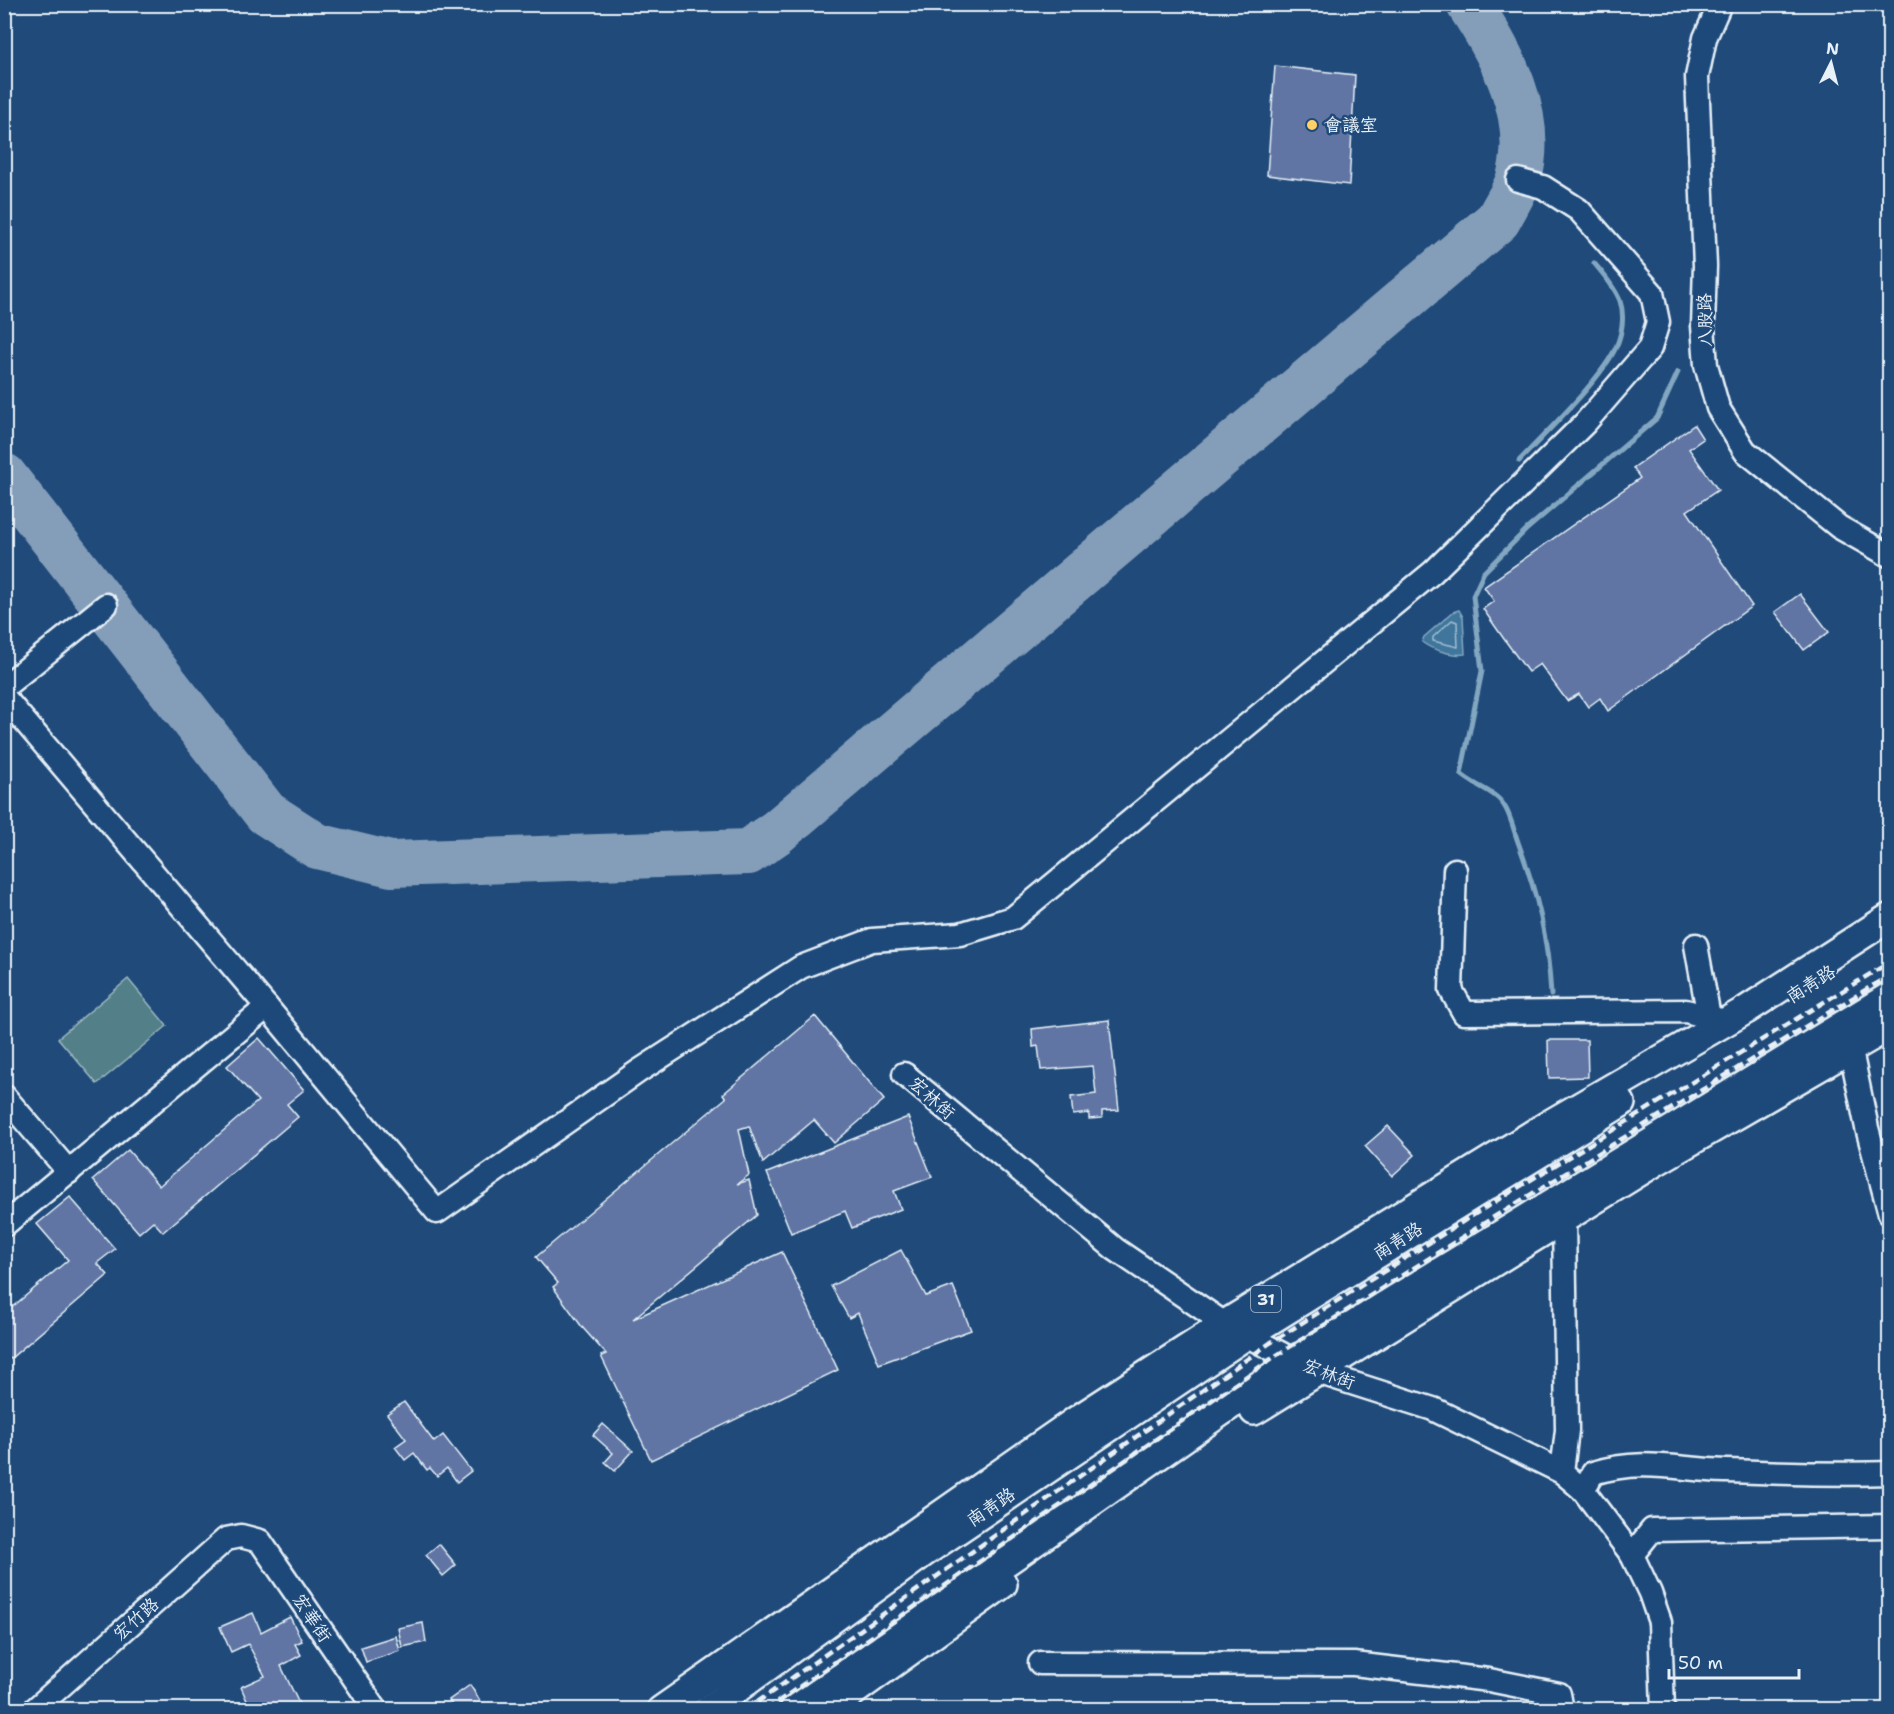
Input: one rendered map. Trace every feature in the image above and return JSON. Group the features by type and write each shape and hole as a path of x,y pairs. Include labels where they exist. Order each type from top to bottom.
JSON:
{"main road":[{"name":"31","path":"661,1710 1075,1421 1235,1330 1546,1126 1717,1019 1887,931"},
{"name":"南青路","path":"708,1710 1235,1330 1887,931"},
{"path":"828,1710 1304,1366 1564,1218 1800,1078 1851,1051 1884,1010"},
{"path":"1800,1078 1884,1010"},
{"path":"794,1710 950,1599 1304,1366 1884,1010"},
{"name":"南青路","path":"922,1554 1075,1421"},
{"path":"950,1599 1119,1499"}],"street":[{"name":"八股路","path":"1720,4 1705,38 1697,77 1705,254 1703,326 1706,365 1718,408 1745,451 1839,527 1890,556"},
{"path":"4,697 267,1006 437,1212 639,1071 801,967 872,940 960,934 1012,918 1433,572 1585,423 1650,348 1658,322 1652,293 1579,210 1543,188 1518,180"},
{"path":"4,687 106,605"},
{"path":"1455,870 1451,990 1464,1013 1686,1011 1717,1019"},
{"path":"1696,945 1717,1019"},
{"path":"4,1225 267,1006"},
{"path":"1851,1051 1867,1128 1890,1214"},
{"name":"宏林街","path":"904,1074 1115,1249 1235,1330 1304,1366 1433,1409 1562,1472 1583,1490 1632,1555 1660,1622 1663,1710"},
{"path":"4,1096 69,1172"},
{"path":"1562,1472 1567,1430 1564,1218"},
{"path":"1583,1490 1593,1473 1620,1465 1828,1475 1890,1473"},
{"path":"1632,1555 1652,1530 1890,1526"},
{"name":"宏竹路","path":"34,1710 226,1539 241,1536"},
{"name":"宏華街","path":"241,1536 260,1541 376,1710"},
{"path":"1040,1663 1377,1666 1489,1680 1559,1694 1562,1710"}],"green space":[{"path":"128,979 167,1026 97,1084 58,1038"}],"water":[{"path":"1459,610 1463,617 1465,654 1443,652 1422,642 1424,637 1453,612"}],"building":[{"name":"會議室","path":"1275,66 1355,75 1349,185 1267,175"},
{"path":"1694,425 1703,439 1689,449 1718,490 1687,511 1752,606 1608,711 1600,698 1588,707 1579,694 1567,701 1540,664 1528,672 1483,609 1494,601 1484,587 1640,478 1633,468"},
{"path":"1800,594 1829,632 1804,650 1775,612"},
{"path":"815,1016 884,1100 834,1143 814,1120 763,1163 749,1126 739,1129 749,1175 737,1184 749,1180 757,1215 633,1319 782,1252 838,1370 651,1460 601,1356 606,1354 582,1327 553,1287 558,1283 536,1257 726,1098 723,1094"},
{"path":"1109,1020 1119,1110 1102,1111 1102,1118 1089,1119 1089,1113 1073,1115 1071,1097 1096,1094 1093,1066 1041,1070 1038,1046 1033,1047 1032,1029"},
{"path":"259,1038 304,1090 287,1104 298,1117 163,1232 153,1221 139,1233 93,1180 128,1150 159,1186 258,1101 227,1066"},
{"path":"1548,1040 1587,1040 1588,1077 1549,1078"},
{"path":"908,1117 932,1177 894,1191 901,1209 852,1228 845,1211 791,1233 767,1173"},
{"path":"1388,1126 1415,1155 1392,1176 1365,1146"},
{"path":"70,1197 115,1249 97,1263 108,1275 4,1364 4,1314 68,1260 37,1224"},
{"path":"901,1250 926,1296 953,1286 971,1330 879,1364 858,1313 849,1318 831,1286"},
{"path":"404,1402 434,1442 443,1435 471,1471 457,1482 447,1468 437,1476 430,1468 427,1470 414,1453 405,1460 395,1447 406,1439 387,1414"},
{"path":"603,1424 633,1451 615,1471 605,1462 613,1453 593,1435"},
{"path":"439,1544 456,1565 443,1576 426,1555"},
{"path":"253,1613 261,1632 290,1617 302,1641 295,1644 301,1655 281,1666 302,1710 251,1710 241,1687 265,1676 248,1644 231,1652 220,1627"},
{"path":"423,1623 426,1642 402,1647 398,1628"},
{"path":"396,1636 400,1651 366,1662 361,1647"},
{"path":"470,1685 486,1710 455,1710 449,1700"}],"waterway":[{"path":"1519,461 1586,390 1609,360 1618,342 1623,318 1622,306 1612,286 1594,263"},
{"path":"1551,995 1541,917 1509,815 1501,801 1461,774 1482,671 1473,596 1484,572 1527,529 1657,418 1678,372"}],"taxiway":[{"path":"4,476 266,813 317,846 391,864 748,852 777,832 1498,220 1519,178 1523,155 1523,132 1513,86 1493,44 1469,4"}],"railway":[{"path":"746,1710 1270,1343 1486,1207 1890,962"},
{"path":"766,1710 1274,1357 1494,1217 1890,975"}],"place":[{"name":"會議室","path":"1312,125"}]}
